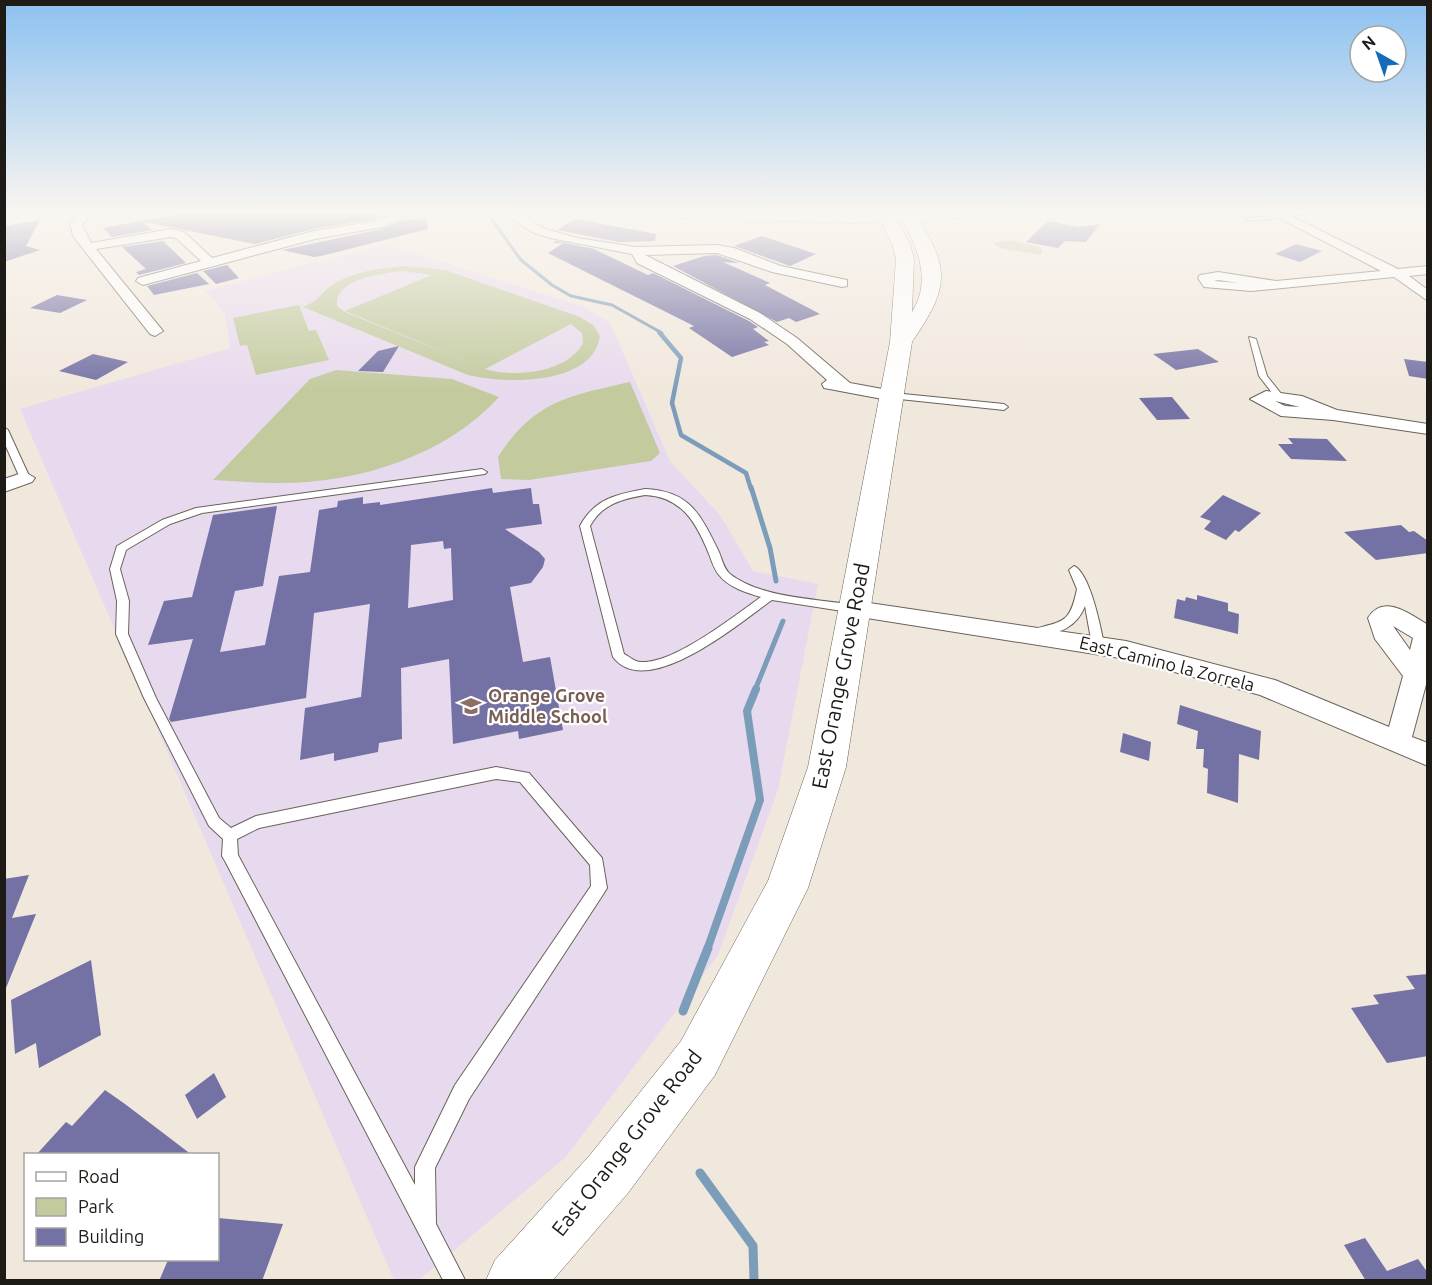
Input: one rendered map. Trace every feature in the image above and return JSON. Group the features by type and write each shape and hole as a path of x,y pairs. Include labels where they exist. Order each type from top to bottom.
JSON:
{"main road":[{"name":"East Orange Grove Road","path":"515,1281 609,1174 698,1058 787,888 827,767 893,396 901,342 904,272"},
{"name":"East Orange Grove Road","path":"901,342 928,302 929,272"}],"street":[{"path":"107,272 155,331"},
{"path":"142,281 179,272"},
{"path":"666,272 755,316 792,341 812,360 820,380 846,388 893,396"},
{"path":"791,272 842,283"},
{"path":"1394,272 1428,297"},
{"path":"1277,285 1413,272"},
{"path":"1279,396 1265,395 1259,399 1262,403 1281,411 1333,415 1428,429"},
{"path":"4,486 25,478"},
{"name":"East Camino la Zorrela","path":"856,609 1098,645 1266,687 1428,755"},
{"path":"1398,741 1414,674"}],"lane":[{"path":"1252,339 1263,376 1279,396"},
{"path":"893,396 1004,407"},
{"path":"4,430 25,478"},
{"path":"454,1281 230,856 230,836 214,822 209,814 150,698 122,634 123,602 116,569 122,548 166,522 200,510 482,472"},
{"path":"771,595 711,637 661,665 638,667 619,657 585,526 590,515 600,505 615,498 641,493 668,495 682,501 693,510 724,575 742,586 771,595 856,609"},
{"path":"1074,570 1089,605 1098,645"},
{"path":"1026,634 1056,630 1068,624 1080,609 1083,590"},
{"path":"230,836 256,822 496,772 524,777 597,863 599,888 462,1092 425,1167 426,1225"}],"shaded area":[{"name":"Orange Grove Middle School","path":"278,272 474,272 584,307 610,323 670,461 720,515 753,571 818,584 778,790 718,955 566,1157 419,1280 394,1280 20,409 230,348 225,313 205,291"}],"green space":[{"path":"365,272 396,272 372,276 351,283 338,297 337,306 345,312 483,368 345,311 432,275 409,272 451,272 580,317 593,325 600,336 594,352 582,364 565,373 524,380 503,380 468,375 303,307 315,301 336,283","holes":["571,324 582,333 583,343 575,353 553,367 525,373 485,369"]},
{"path":"299,305 309,331 316,330 329,360 256,375 247,345 240,346 233,318"},
{"path":"336,370 452,379 499,397 477,418 452,436 396,463 365,472 334,479 303,482 266,483 213,480 310,379"},
{"path":"630,382 660,453 651,461 529,480 501,479 498,457 511,438 539,412 570,397"}],"building":[{"path":"136,272 151,272 139,275"},
{"path":"204,272 233,272 239,278 216,284"},
{"path":"586,272 642,272 648,275 653,273 749,321 758,327 753,329 769,341 764,342 769,345 732,357 689,328 694,326"},
{"path":"684,272 745,272 770,283 765,285 820,314 796,322 789,318 777,322"},
{"path":"197,273 209,284 154,295 147,286"},
{"path":"57,295 87,300 60,313 30,308"},
{"path":"399,346 383,372 358,371 378,351"},
{"path":"1198,349 1219,362 1176,370 1153,354"},
{"path":"93,354 128,362 96,380 59,371"},
{"path":"1404,359 1428,362 1428,379 1409,376"},
{"path":"1172,397 1190,419 1157,420 1139,398"},
{"path":"1288,438 1327,439 1347,461 1291,459 1278,444 1293,444"},
{"path":"492,488 493,493 531,488 533,504 539,504 542,524 505,529 539,552 545,559 543,567 531,583 510,587 523,662 550,657 563,730 519,739 518,731 453,744 449,659 401,668 402,739 379,743 378,752 334,761 334,753 300,760 305,708 361,697 370,604 314,613 306,698 171,722 169,719 193,639 148,645 164,601 192,597 213,515 277,506 263,586 235,591 220,652 265,645 279,576 310,572 319,510 337,507 338,501 363,497 363,504 380,502 380,505","holes":["443,541 444,549 451,548 453,600 408,608 411,545"]},
{"path":"1223,495 1261,513 1239,532 1235,530 1226,540 1204,529 1211,521 1200,517"},
{"path":"1401,525 1409,532 1414,531 1428,541 1428,553 1376,560 1344,532"},
{"path":"1197,595 1228,603 1228,611 1239,614 1238,634 1174,618 1177,599 1185,601 1186,597 1197,600"},
{"path":"1180,705 1261,731 1259,760 1239,754 1238,803 1207,793 1208,769 1203,767 1204,749 1196,749 1198,731 1177,724"},
{"path":"1123,733 1151,742 1149,761 1120,752"},
{"path":"29,875 12,918 36,914 4,993 4,879"},
{"path":"91,960 101,1035 39,1068 36,1043 15,1054 11,1000"},
{"path":"1428,974 1428,1056 1387,1063 1351,1008 1379,1004 1373,995 1415,989 1406,976"},
{"path":"214,1073 226,1097 197,1119 185,1095"},
{"path":"105,1090 189,1153 38,1153 66,1122 72,1126"},
{"path":"219,1218 283,1224 262,1281 159,1281 168,1261 219,1261"},
{"path":"1365,1238 1387,1271 1418,1259 1428,1273 1428,1281 1366,1281 1344,1245"}],"waterway":[{"path":"536,272 571,296 612,305 662,333"},
{"path":"659,332 681,358 672,403 681,435 746,473 751,489"},
{"path":"751,487 770,548 776,581"},
{"path":"755,690 783,621"},
{"path":"707,950 760,800 747,711 756,689"},
{"path":"683,1011 708,948"},
{"path":"700,1173 753,1246 754,1280"}],"place":[{"name":"Orange Grove Middle School","path":"471,706"}]}
